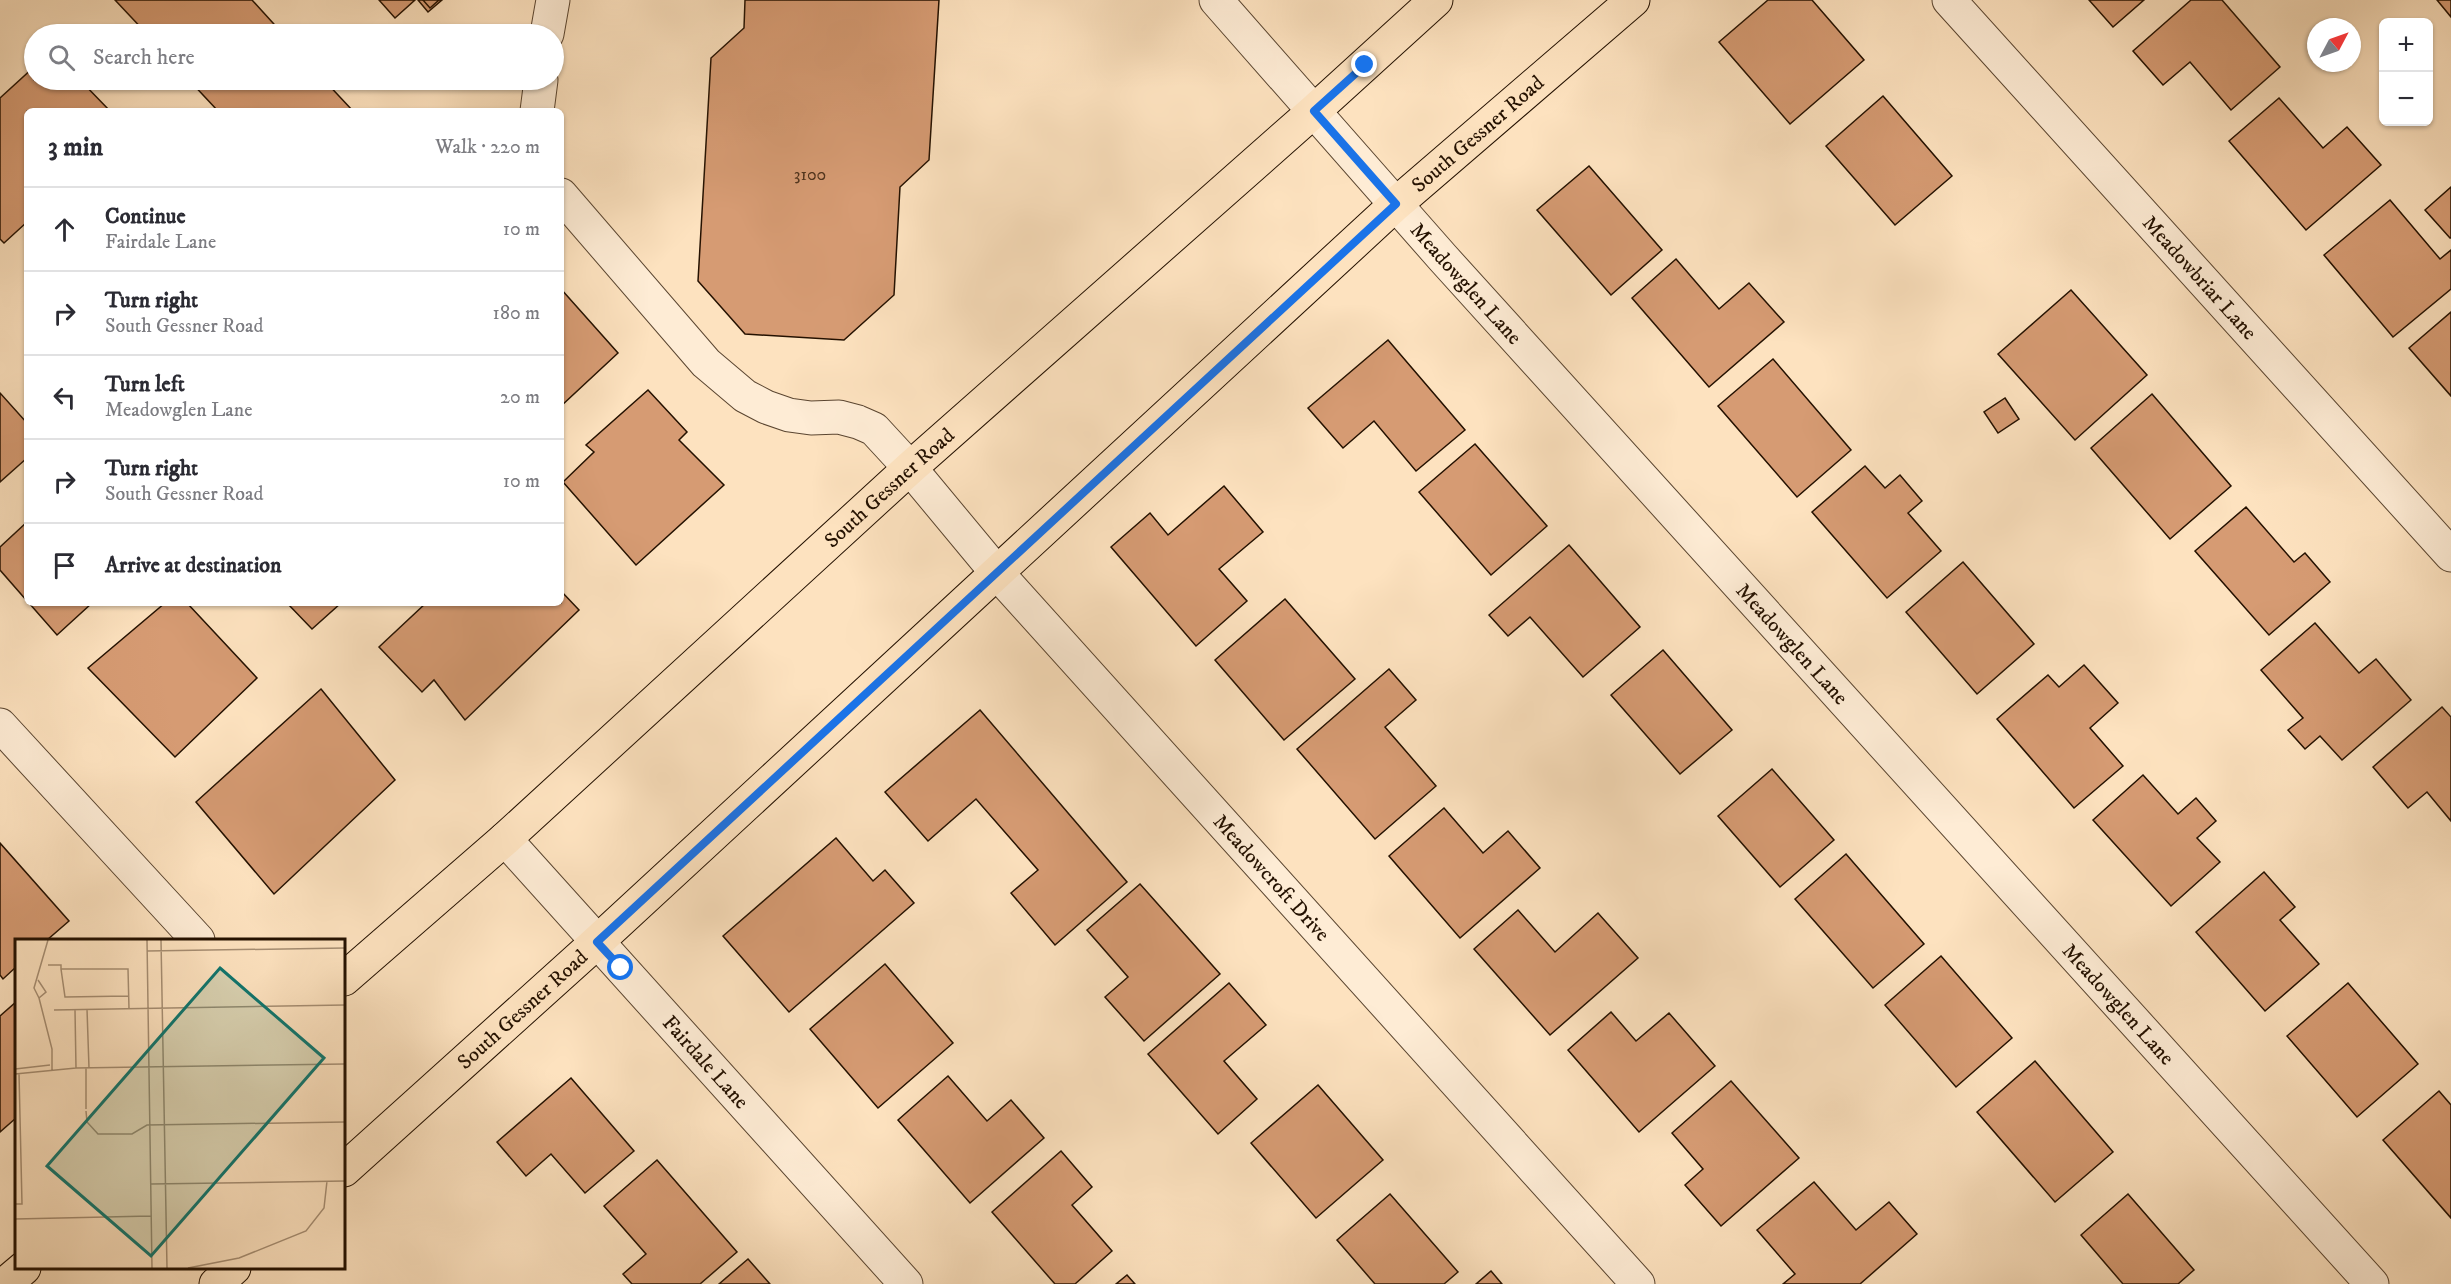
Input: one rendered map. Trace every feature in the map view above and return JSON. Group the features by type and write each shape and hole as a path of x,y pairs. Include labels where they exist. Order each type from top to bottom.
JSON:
{"main road":[{"name":"South Gessner Road","path":"345,978 505,839 910,468 1314,111 1436,0"},
{"name":"South Gessner Road","path":"345,1169 597,942 998,574 1396,204 1632,0"},
{"path":"6,1284 23,1269"},
{"path":"216,1284 233,1269"}],"street":[{"path":"549,24 553,0"},
{"name":"Meadowglen Lane","path":"1216,0 1396,204 2372,1284"},
{"name":"Meadowbriar Lane","path":"1948,0 2451,555"},
{"path":"537,108 540,90"},
{"name":"Meadowcroft Drive","path":"564,198 706,363 745,396 789,415 811,418 839,417 874,429 910,468 998,574 1638,1284"},
{"path":"0,725 197,939"},
{"name":"Fairdale Lane","path":"505,839 906,1284"}],"building":[{"path":"115,0 252,0 274,24 138,24"},
{"path":"379,0 415,0 395,18"},
{"path":"418,0 442,0 428,12"},
{"path":"423,0 439,0 430,8"},
{"path":"745,0 939,0 929,160 900,187 894,295 844,340 745,334 698,281 711,58 744,28"},
{"path":"1768,0 1812,0 1864,60 1790,124 1719,42"},
{"path":"2089,0 2144,0 2113,27"},
{"path":"2191,0 2222,0 2280,67 2231,110 2190,62 2163,85 2133,51"},
{"path":"2437,0 2451,0 2451,17"},
{"path":"24,76 24,90 90,90 107,108 24,108 24,225 4,243 0,239 0,98"},
{"path":"198,90 333,90 350,108 215,108"},
{"path":"1883,96 1952,176 1895,225 1826,146"},
{"path":"2279,98 2323,148 2347,127 2381,165 2306,230 2229,141"},
{"path":"1589,166 1662,250 1611,295 1537,210"},
{"path":"2451,187 2451,238 2450,238 2425,210"},
{"path":"2390,200 2440,259 2451,250 2451,289 2393,337 2324,255"},
{"path":"1676,259 1719,309 1749,283 1784,322 1709,387 1632,298"},
{"path":"2071,290 2147,375 2075,440 1998,354"},
{"path":"564,292 618,353 564,403"},
{"path":"2451,312 2451,396 2409,348"},
{"path":"1388,340 1465,430 1416,471 1374,421 1343,448 1308,408"},
{"path":"1773,359 1851,450 1797,497 1718,406"},
{"path":"648,390 687,432 679,440 724,485 636,565 564,483 594,452 586,445"},
{"path":"0,393 24,420 24,461 0,482"},
{"path":"2152,394 2231,486 2170,539 2091,448"},
{"path":"2005,398 2019,419 1998,433 1984,412"},
{"path":"1475,444 1547,526 1491,575 1419,492"},
{"path":"1865,466 1885,488 1900,475 1922,501 1908,513 1941,551 1887,598 1812,512"},
{"path":"1224,486 1263,532 1219,569 1247,601 1196,646 1111,547 1150,513 1168,535"},
{"path":"2246,507 2294,562 2305,553 2330,582 2269,635 2195,551"},
{"path":"24,525 24,598 0,570 0,547"},
{"path":"1569,545 1640,627 1583,677 1530,617 1508,636 1489,615"},
{"path":"1963,562 2034,644 1977,694 1906,612"},
{"path":"564,594 579,610 465,720 434,680 422,692 379,647 423,606 564,606"},
{"path":"1285,599 1355,679 1284,740 1215,660"},
{"path":"32,606 89,606 57,635"},
{"path":"161,606 190,606 257,678 175,757 88,668"},
{"path":"290,606 338,606 312,629"},
{"path":"2315,623 2359,673 2376,659 2411,700 2342,760 2320,736 2305,749 2288,730 2303,718 2261,670"},
{"path":"1663,650 1732,730 1680,774 1611,695"},
{"path":"2084,665 2118,703 2090,728 2123,766 2074,808 1997,719 2048,675 2059,687"},
{"path":"1389,669 1416,700 1385,727 1436,786 1375,839 1297,749"},
{"path":"321,689 395,780 274,894 196,802"},
{"path":"2442,707 2451,717 2451,821 2427,792 2408,808 2373,767"},
{"path":"980,710 1127,882 1055,945 1011,893 1038,870 976,799 928,841 885,792"},
{"path":"1772,769 1834,840 1780,887 1718,816"},
{"path":"2143,775 2178,814 2196,798 2216,821 2197,838 2220,862 2171,906 2093,820"},
{"path":"1444,808 1483,853 1508,831 1540,868 1460,938 1389,856"},
{"path":"836,838 873,881 885,870 914,903 789,1012 723,936"},
{"path":"0,843 69,921 48,939 15,939 15,968 3,979 0,975"},
{"path":"1846,854 1924,944 1873,988 1795,899"},
{"path":"2264,872 2295,907 2280,920 2319,964 2265,1011 2196,932"},
{"path":"1140,884 1220,974 1144,1041 1105,997 1128,977 1087,930"},
{"path":"1518,910 1555,952 1598,913 1638,958 1550,1035 1474,949"},
{"path":"1941,956 2012,1038 1956,1087 1885,1005"},
{"path":"885,964 953,1043 878,1108 810,1029"},
{"path":"1229,983 1266,1025 1224,1061 1257,1099 1218,1134 1148,1054"},
{"path":"2348,983 2418,1064 2357,1117 2287,1036"},
{"path":"15,1003 15,1119 0,1132 0,1016"},
{"path":"1611,1012 1636,1041 1669,1013 1715,1066 1639,1132 1568,1050"},
{"path":"2035,1061 2113,1152 2055,1202 1977,1112"},
{"path":"948,1076 987,1121 1011,1100 1044,1138 970,1203 898,1120"},
{"path":"571,1078 634,1151 585,1193 551,1154 526,1176 497,1142"},
{"path":"1731,1081 1799,1158 1721,1226 1685,1185 1703,1169 1672,1133"},
{"path":"1318,1085 1383,1160 1316,1218 1251,1143"},
{"path":"2439,1091 2451,1105 2451,1218 2383,1140"},
{"path":"1061,1151 1092,1187 1072,1205 1112,1251 1075,1284 1055,1284 992,1212"},
{"path":"657,1160 737,1252 700,1284 632,1284 623,1274 646,1254 604,1206"},
{"path":"1814,1182 1856,1230 1889,1202 1917,1234 1860,1284 1783,1284 1795,1274 1757,1230"},
{"path":"1390,1194 1458,1272 1444,1284 1375,1284 1337,1240"},
{"path":"2128,1194 2194,1270 2178,1284 2123,1284 2081,1235"},
{"path":"748,1259 770,1284 719,1284"},
{"path":"1491,1271 1502,1284 1476,1284"},
{"path":"1127,1275 1135,1284 1116,1284"}],"route":[{"path":"621,968 597,942 1396,204 1314,111 1365,65"}]}
